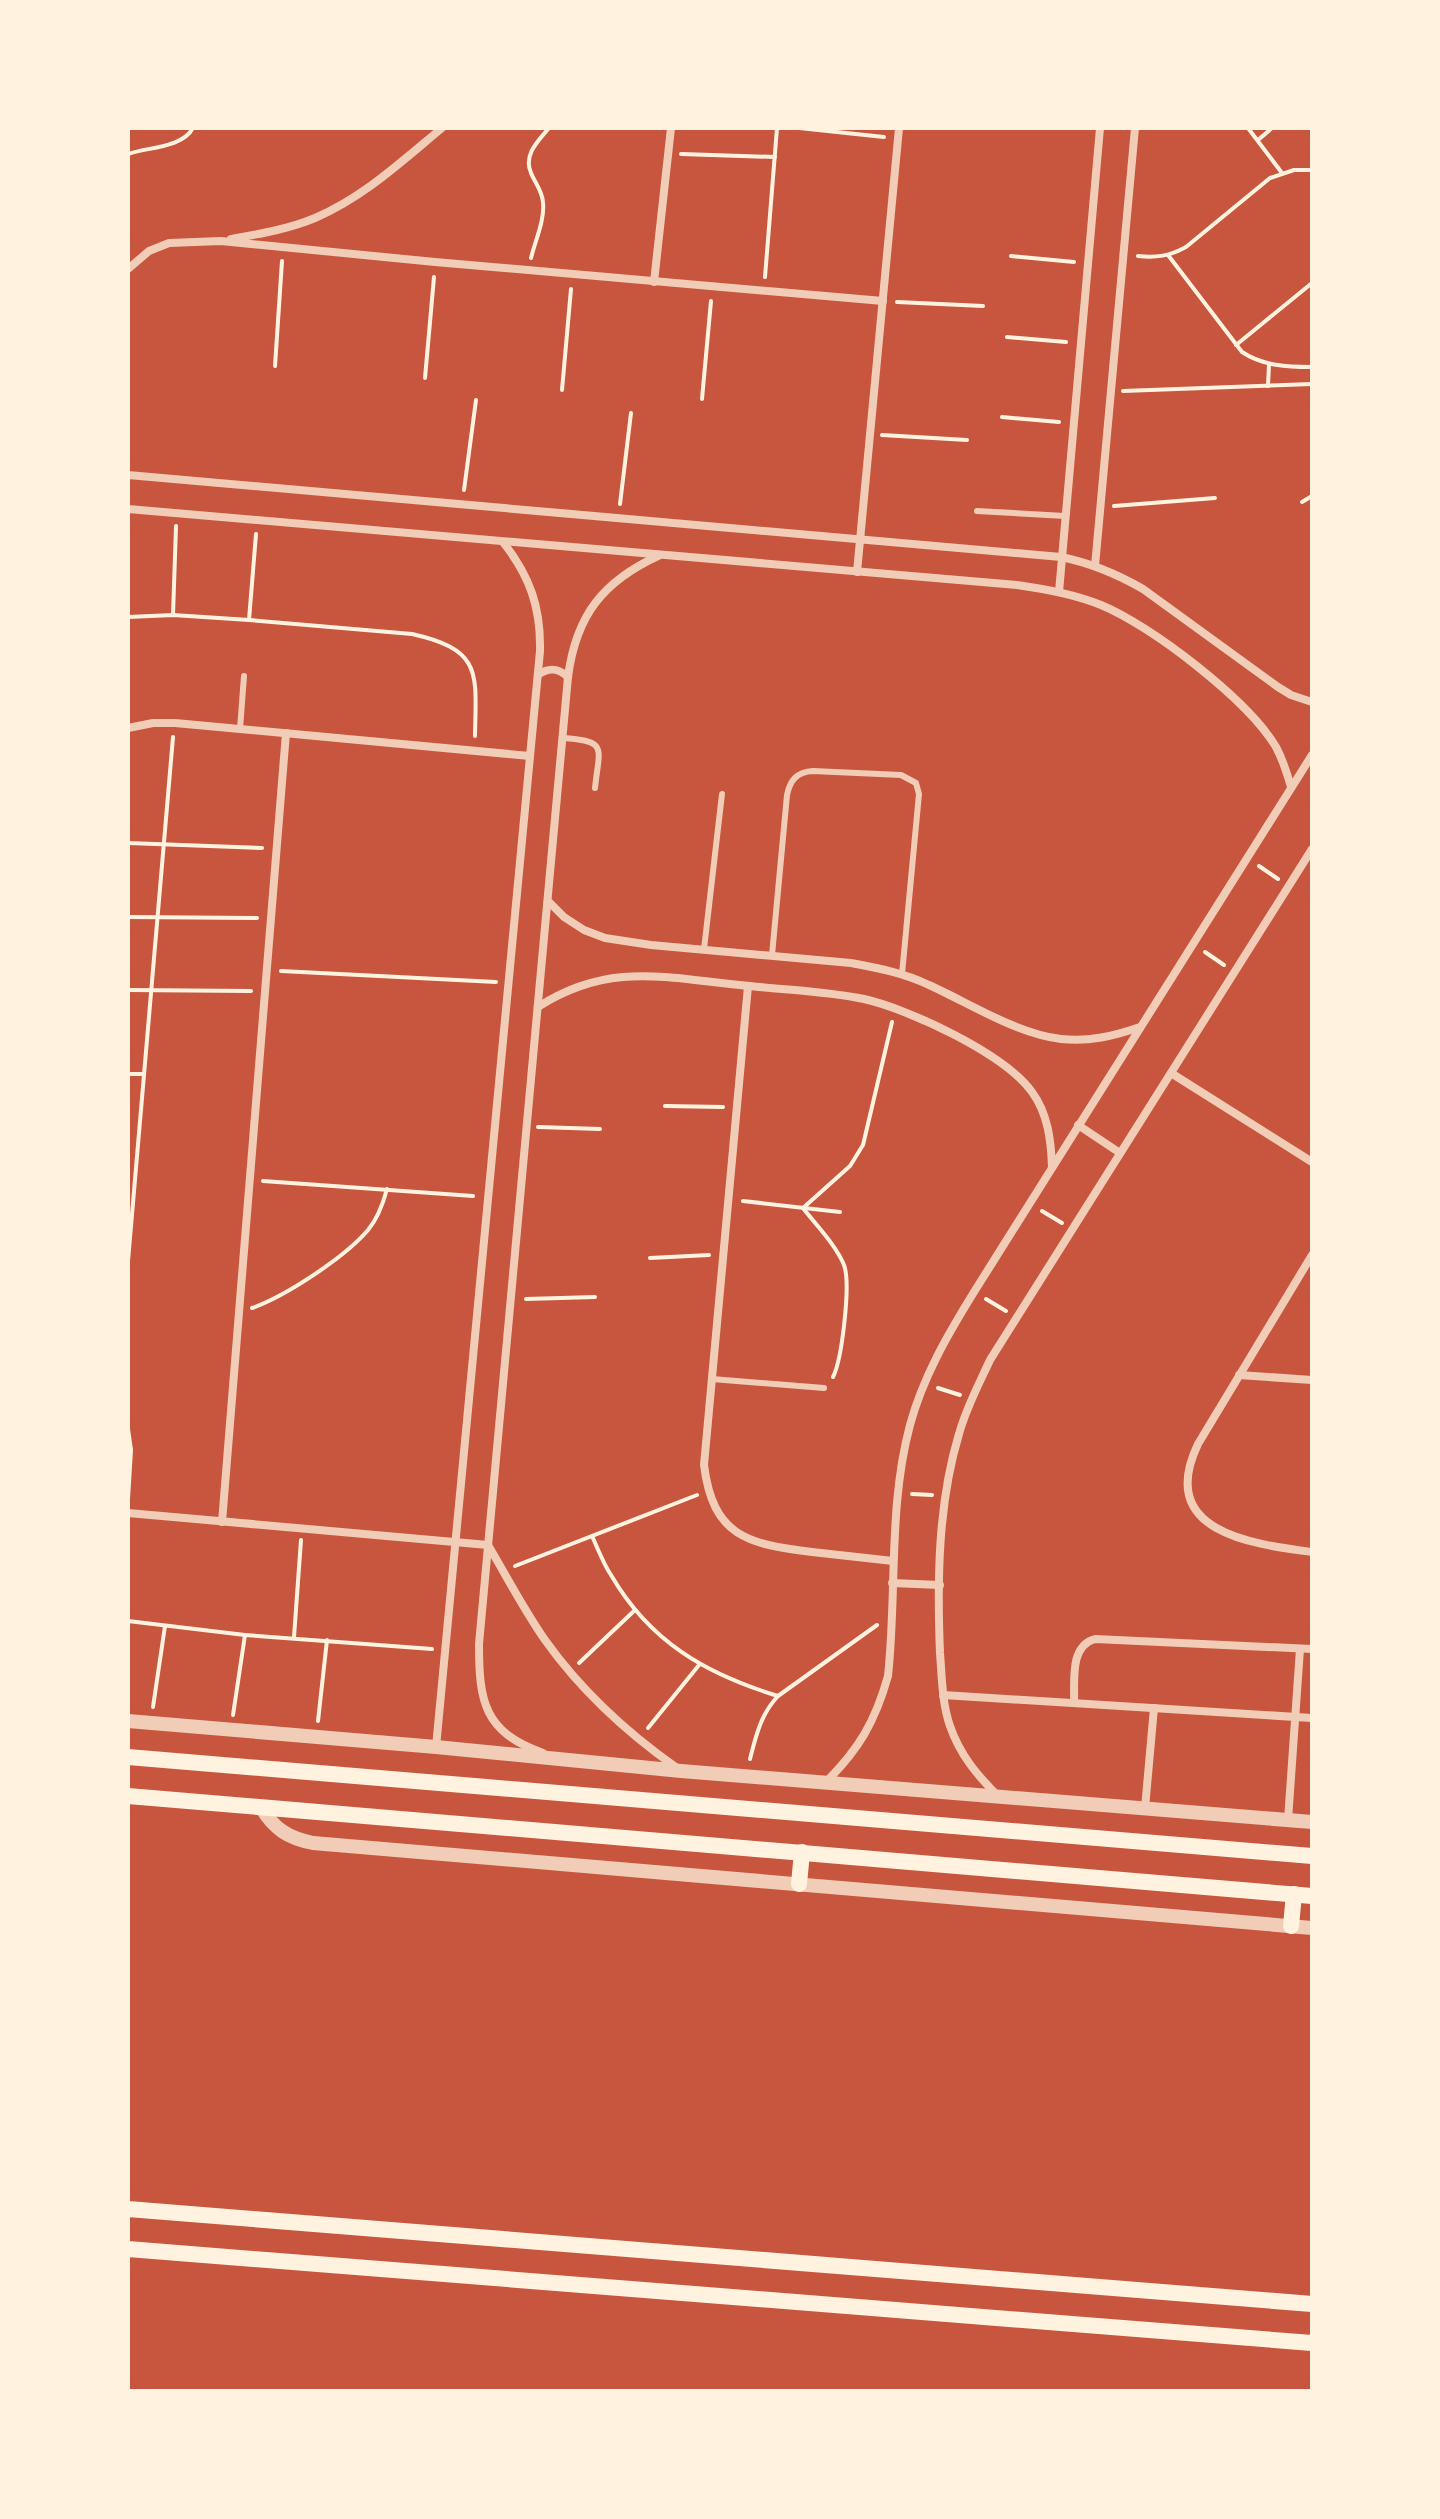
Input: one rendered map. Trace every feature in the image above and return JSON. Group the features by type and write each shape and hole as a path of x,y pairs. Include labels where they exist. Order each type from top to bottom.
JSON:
{"main road":[{"path":"128,1757 1312,1856"},
{"path":"128,1796 1312,1896"},
{"path":"799,1884 802,1852"},
{"path":"1291,1926 1294,1894"},
{"path":"128,2209 1312,2304"},
{"path":"128,2249 1312,2343"}],"street":[{"path":"221,241 284,228 342,205 394,169 442,128"},
{"path":"654,282 671,128"},
{"path":"857,572 899,128"},
{"path":"1059,592 1100,128"},
{"path":"1095,566 1135,128"},
{"path":"128,269 149,251 169,243 221,241 883,301"},
{"path":"128,475 1061,557 1095,566 1143,589 1278,687 1312,702"},
{"path":"128,509 1017,585 1059,592 1082,598 1125,617 1182,655 1217,684 1265,731 1277,748 1291,787"},
{"path":"436,1747 541,627 537,604 524,571 503,542"},
{"path":"559,1759 523,1746 504,1734 491,1718 481,1695 479,1644 568,677 576,638 595,602 624,574 660,555"},
{"path":"538,675 550,669 568,677"},
{"path":"128,728 175,723 530,756"},
{"path":"222,1522 286,733"},
{"path":"826,1782 848,1760 866,1734 880,1706 888,1676 898,1493 911,1423 935,1358 1312,755"},
{"path":"999,1797 978,1776 961,1751 949,1724 943,1695 940,1585 946,1496 959,1430 990,1360 1312,849"},
{"path":"548,901 564,917 584,930 605,938 851,963 902,974 1033,1032 1060,1039 1087,1040 1115,1036 1141,1026"},
{"path":"538,1007 578,985 621,976 847,996 895,1007 934,1025 1015,1073 1032,1092 1045,1116 1051,1141 1052,1168"},
{"path":"748,986 704,1465 707,1491 715,1510 732,1529 753,1542 893,1561"},
{"path":"1171,1073 1312,1162"},
{"path":"1078,1125 1120,1153"},
{"path":"1312,1255 1189,1462 1187,1482 1192,1502 1202,1518 1217,1531 1257,1545 1312,1552"},
{"path":"1239,1375 1312,1380"},
{"path":"128,1513 488,1545"},
{"path":"488,1545 545,1640 569,1672 613,1719 681,1771"},
{"path":"892,1583 940,1585"},
{"path":"1074,1703 1077,1655 1083,1644 1095,1639 1312,1649"},
{"path":"1288,1820 1300,1649"},
{"path":"943,1695 1312,1718"},
{"path":"1145,1808 1154,1708"},
{"path":"128,1721 681,1771 1312,1822"},
{"path":"261,1807 269,1821 282,1832 296,1840 313,1843 1312,1928"}],"lane":[{"path":"977,511 1065,516"},
{"path":"240,729 244,676"},
{"path":"563,738 588,739 597,746 595,788"},
{"path":"772,955 787,795 792,780 813,771 901,775 916,783 919,794 902,974"},
{"path":"704,949 722,794"},
{"path":"712,1379 824,1388"}],"path":[{"path":"128,154 180,140 193,128"},
{"path":"528,271 543,204 528,162 531,150 549,128"},
{"path":"764,291 777,128"},
{"path":"799,128 898,139"},
{"path":"1248,128 1282,173"},
{"path":"1258,140 1272,128"},
{"path":"668,153 775,157"},
{"path":"1124,253 1153,257 1168,255 1186,247 1259,186 1282,173 1312,170"},
{"path":"275,366 283,246"},
{"path":"1168,255 1236,345 1251,358 1269,364 1312,367"},
{"path":"1011,256 1088,263"},
{"path":"425,378 435,262"},
{"path":"562,390 572,275"},
{"path":"1236,345 1312,283"},
{"path":"702,399 712,287"},
{"path":"883,301 983,306"},
{"path":"1007,337 1081,344"},
{"path":"1268,387 1269,364"},
{"path":"1111,392 1312,384"},
{"path":"463,504 476,400"},
{"path":"618,518 631,413"},
{"path":"1002,417 1074,423"},
{"path":"870,434 967,440"},
{"path":"1302,502 1312,496"},
{"path":"1100,507 1215,498"},
{"path":"173,615 176,514"},
{"path":"249,620 257,521"},
{"path":"128,617 173,615 249,620 412,634 437,640 462,654 471,666 476,686 475,751"},
{"path":"128,1261 175,723"},
{"path":"128,843 277,848"},
{"path":"1247,858 1289,886"},
{"path":"128,917 271,918"},
{"path":"1193,944 1235,972"},
{"path":"267,971 508,983"},
{"path":"128,990 265,992"},
{"path":"803,1208 850,1166 863,1145 895,1007"},
{"path":"128,1074 144,1074"},
{"path":"665,1106 737,1107"},
{"path":"527,1126 600,1129"},
{"path":"250,1180 488,1197"},
{"path":"239,1312 293,1289 358,1241 377,1218 387,1189"},
{"path":"728,1199 840,1212"},
{"path":"1030,1203 1072,1230"},
{"path":"803,1208 843,1263 847,1276 838,1367 824,1388"},
{"path":"650,1258 723,1254"},
{"path":"974,1292 1017,1318"},
{"path":"511,1299 595,1297"},
{"path":"925,1384 971,1399"},
{"path":"128,1429 131,1467 128,1499"},
{"path":"503,1571 707,1491"},
{"path":"898,1493 946,1496"},
{"path":"294,1637 302,1529"},
{"path":"592,1536 611,1575 635,1610 665,1640 699,1665 737,1684 778,1696"},
{"path":"569,1672 635,1610"},
{"path":"745,1776 759,1726 766,1710 778,1696 892,1615"},
{"path":"128,1621 245,1635 445,1650"},
{"path":"151,1723 165,1626"},
{"path":"231,1730 245,1635"},
{"path":"316,1737 327,1640"},
{"path":"638,1740 699,1665"}]}
